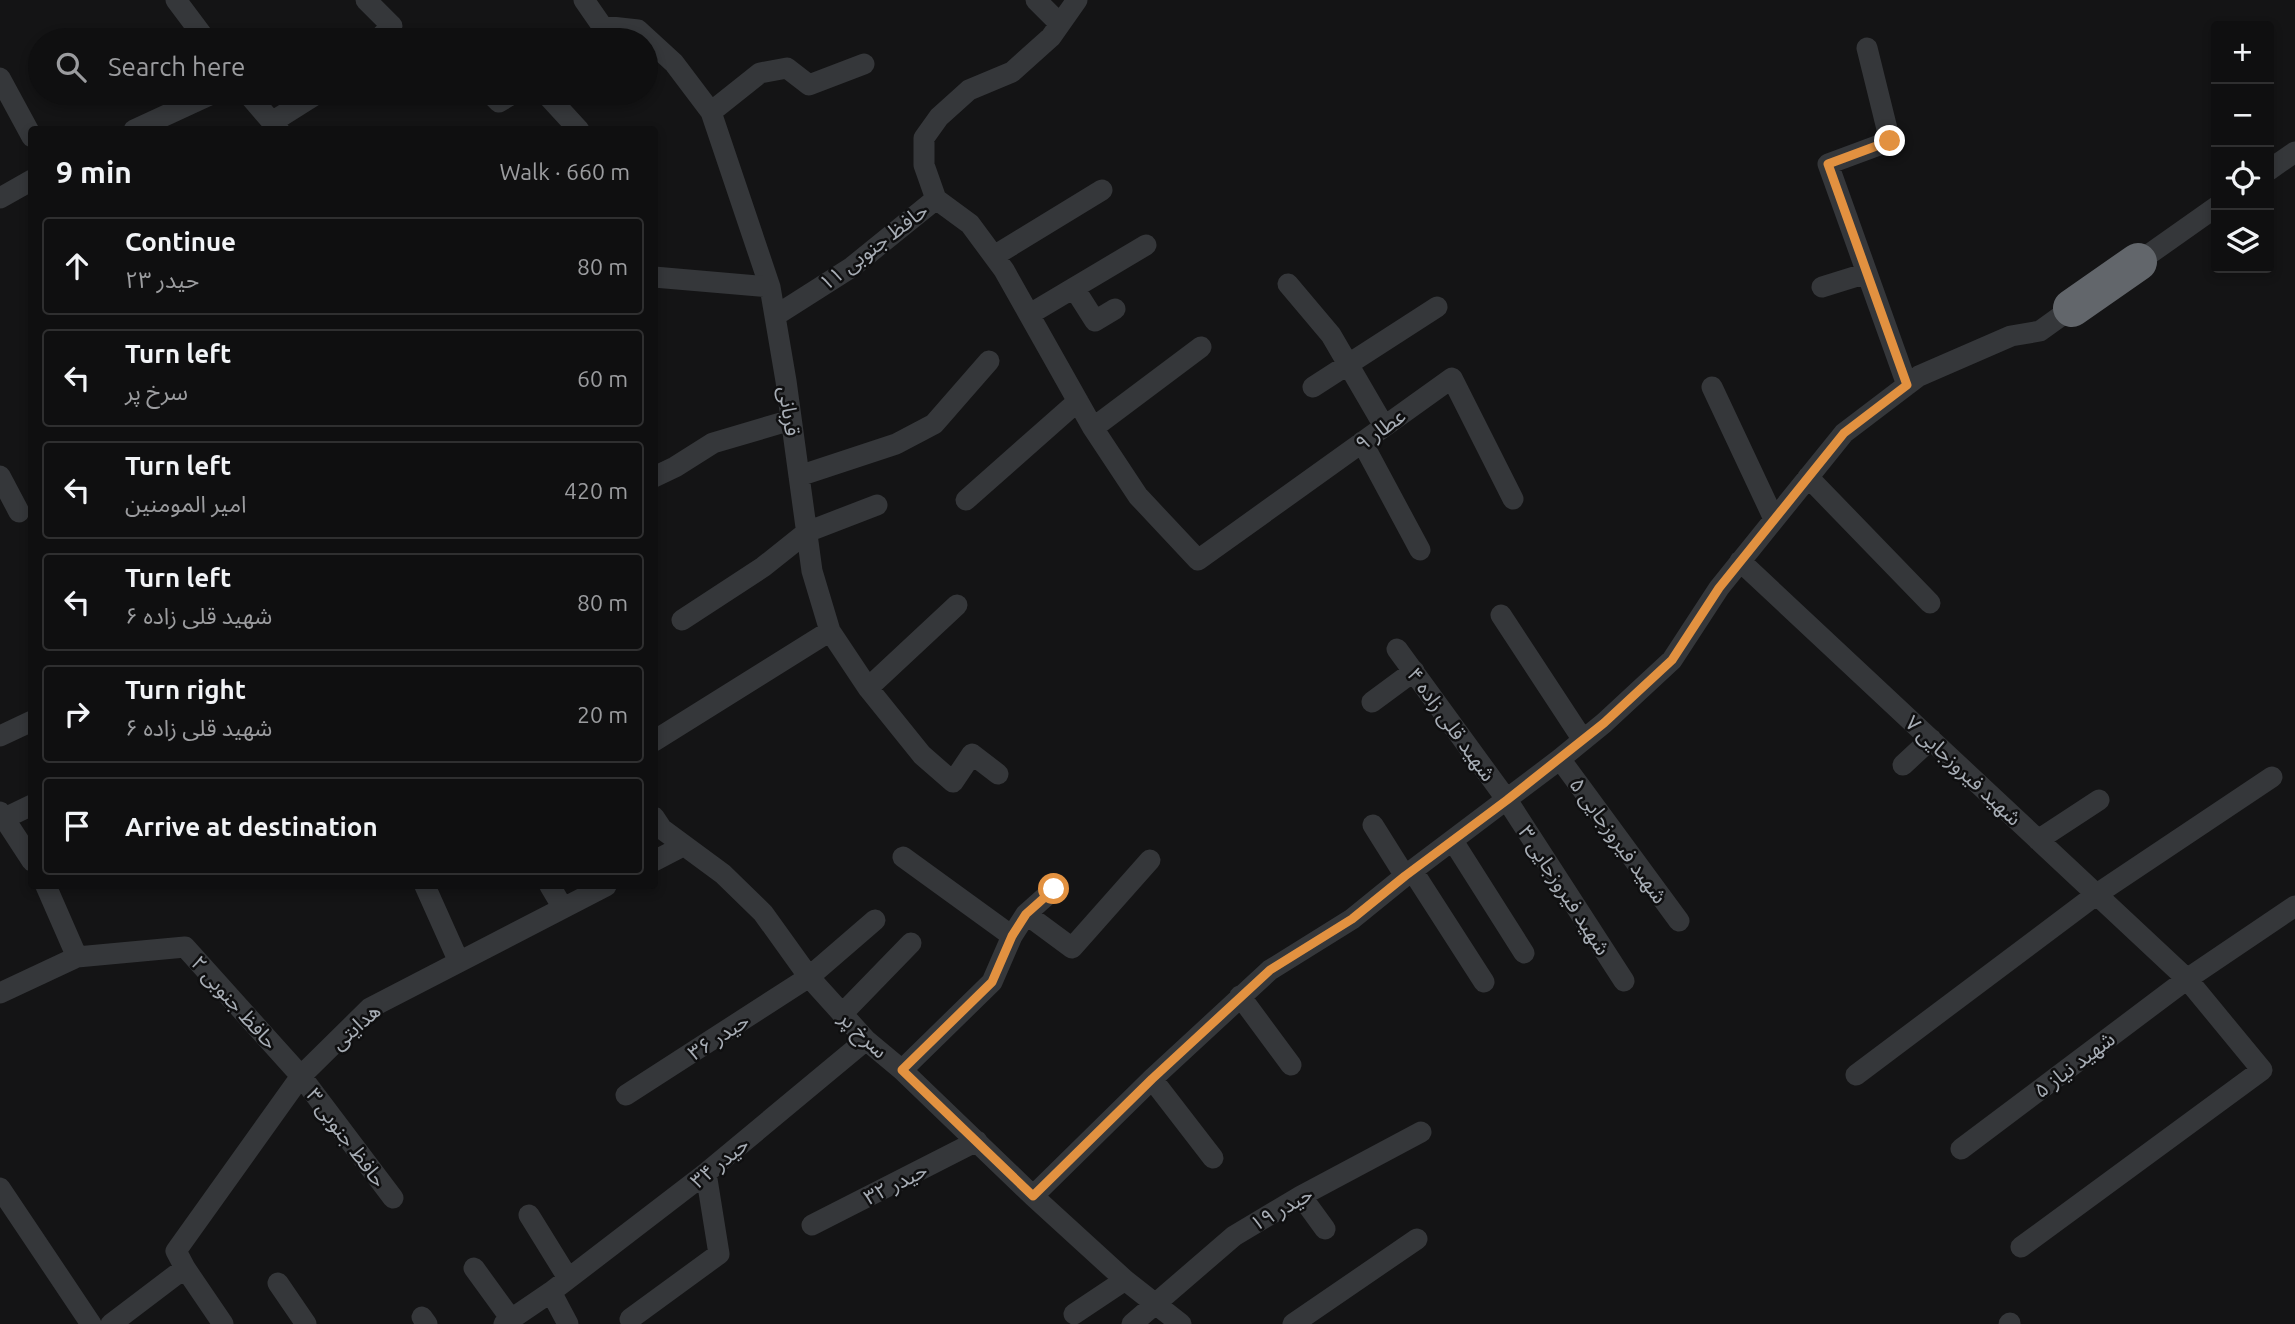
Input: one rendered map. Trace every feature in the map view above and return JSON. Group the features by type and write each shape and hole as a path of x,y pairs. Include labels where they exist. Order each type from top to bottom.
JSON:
{"highway":[{"path":"2072,308 2138,262"}],"street":[{"path":"176,0 197,28"},
{"path":"366,0 392,26 390,28"},
{"name":"قربانی","path":"584,0 594,28"},
{"path":"1036,0 1060,24"},
{"path":"1077,0 1051,37 1012,72 969,90 939,117 924,138 924,165 936,199 970,224 994,256 1030,314 1093,428 1201,347"},
{"name":"قربانی","path":"658,48 674,62 711,112 770,287 792,420 812,571 830,631 868,688 922,755 953,782 972,754 999,774"},
{"path":"1867,48 1890,141 1828,164 1907,385"},
{"path":"711,112 760,73 787,68 809,85 864,64"},
{"path":"0,78 28,130"},
{"path":"143,126 188,105"},
{"path":"257,105 275,126 302,105"},
{"path":"556,105 575,126"},
{"path":"2274,167 2295,152"},
{"path":"0,198 28,182"},
{"path":"994,256 1102,190"},
{"name":"حافظ جنوبی ۱۱","path":"775,316 852,267 936,199"},
{"path":"2138,262 2212,210"},
{"path":"1030,314 1146,245"},
{"path":"1822,287 1867,273"},
{"path":"658,277 770,287"},
{"path":"1289,284 1331,335 1384,426"},
{"path":"1074,288 1096,321 1115,309"},
{"path":"1312,387 1437,307"},
{"path":"1033,1196 1152,1079 1270,970 1352,919 1408,873 1507,800 1583,740 1672,660 1719,588 1844,433 1919,376 2011,336 2040,331 2072,308"},
{"path":"799,477 896,444 934,424 989,361"},
{"name":"عطار ۹","path":"1093,428 1138,496 1198,560 1452,378 1513,499"},
{"path":"1712,387 1774,519"},
{"path":"966,500 1078,401"},
{"path":"658,475 713,443 792,420"},
{"path":"1362,442 1420,550"},
{"path":"0,476 19,512"},
{"path":"1808,477 1930,603"},
{"path":"682,620 763,567 807,532 877,505"},
{"name":"شهید فیروزجایی ۷","path":"1740,561 2187,979 2262,1070 2021,1247"},
{"path":"868,688 957,605"},
{"path":"1501,615 1583,740"},
{"path":"658,734 697,716 830,631"},
{"name":"شهید قلی زاده ۴","path":"1397,649 1507,800"},
{"path":"1372,702 1413,671"},
{"path":"0,736 28,723"},
{"path":"1903,765 1931,739"},
{"name":"شهید فیروزجایی ۵","path":"1560,759 1679,921"},
{"path":"1856,1075 2097,894 2272,777"},
{"name":"شهید فیروزجایی ۳","path":"1507,800 1624,981"},
{"path":"2038,840 2099,800"},
{"path":"28,806 3,815 28,856"},
{"name":"سرخ پر","path":"658,823 683,846 723,874 763,913 809,977 866,1040 902,1070 1125,1280 1181,1324"},
{"path":"1373,825 1484,982"},
{"path":"1453,841 1524,953"},
{"path":"658,859 683,846"},
{"path":"903,857 1012,936"},
{"path":"1026,914 1072,948 1150,860"},
{"path":"47,889 77,957"},
{"path":"426,889 459,962"},
{"path":"552,889 563,908"},
{"name":"هدایتی","path":"111,1324 180,1259 301,1076 370,1008 600,889"},
{"path":"902,1070 992,982 1012,936 1026,914 1054,889"},
{"name":"شهید نیاز ۵","path":"1961,1149 2187,979 2295,905"},
{"name":"حیدر ۳۶","path":"626,1095 809,977 874,920"},
{"path":"842,1014 911,943"},
{"name":"حافظ جنوبی ۲","path":"0,993 77,957 185,947 301,1076"},
{"path":"1240,996 1291,1065"},
{"name":"حیدر ۳۴","path":"508,1321 551,1292 706,1173 866,1040"},
{"name":"حافظ جنوبی ۳","path":"301,1076 393,1198"},
{"path":"1152,1079 1213,1158"},
{"name":"حیدر ۱۹","path":"1132,1324 1234,1236 1301,1196 1421,1132"},
{"name":"حیدر ۳۲","path":"812,1225 977,1140"},
{"path":"630,1318 719,1254 706,1173"},
{"path":"0,1188 91,1324"},
{"path":"1301,1196 1325,1229"},
{"path":"529,1215 568,1278"},
{"path":"1293,1324 1417,1239"},
{"path":"180,1259 223,1324"},
{"path":"474,1268 508,1321"},
{"path":"1074,1314 1125,1280"},
{"path":"278,1283 306,1324"},
{"path":"551,1292 568,1324"}],"route":[{"path":"1054,889 1026,914 1012,936 992,982 902,1070 1033,1196 1152,1079 1270,970 1352,919 1507,800 1604,723 1672,660 1719,588 1844,433 1907,385 1828,164 1890,141"}]}
